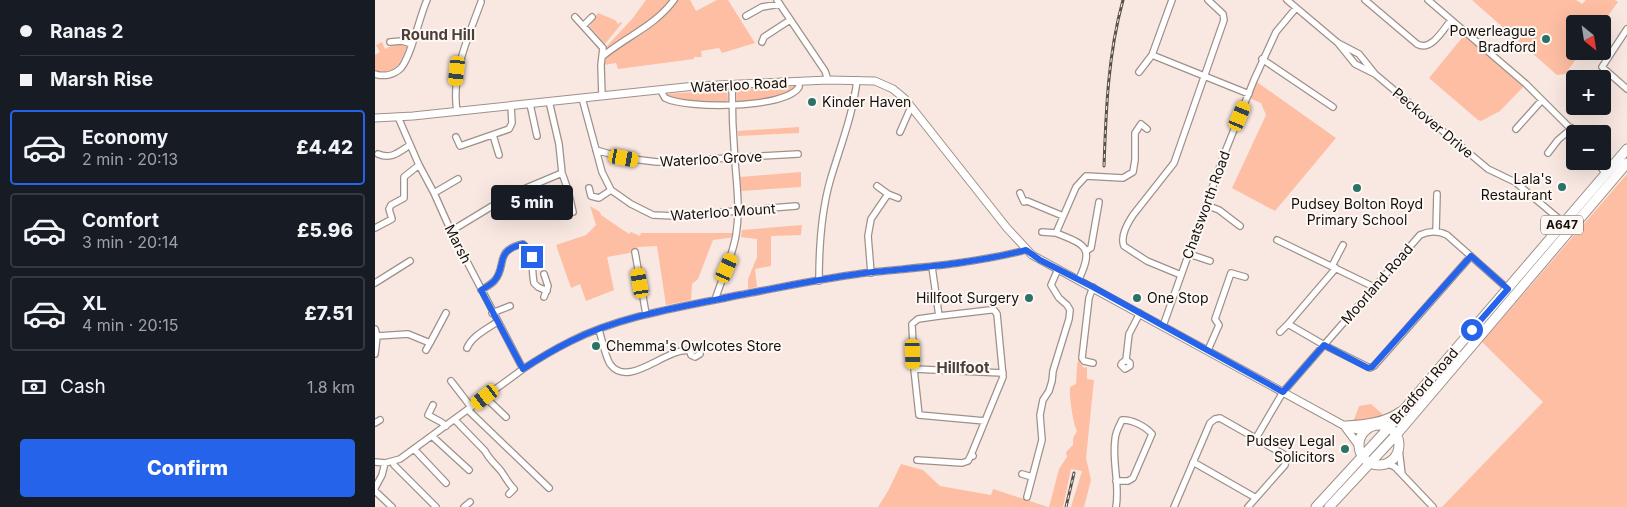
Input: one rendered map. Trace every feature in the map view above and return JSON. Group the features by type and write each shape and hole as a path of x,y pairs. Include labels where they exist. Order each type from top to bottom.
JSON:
{"highway":[{"name":"Bradford Road","path":"1329,507 1367,459 1387,428 1627,149"},
{"name":"Bradford Road","path":"1317,507 1367,459 1396,435 1627,163"},
{"path":"1379,426 1387,428 1396,435 1399,441 1399,449 1396,457 1387,464 1375,465 1367,459 1359,446 1362,436 1366,431 1379,426"}],"main road":[{"name":"Waterloo Road","path":"375,118 457,112 695,86 828,80 875,81 898,93 911,107 1026,250 1058,270 1079,279 1343,425"},
{"path":"1343,425 1362,425 1388,418 1409,403"},
{"path":"1343,425 1366,431"},
{"path":"1343,425 1352,434 1359,446"}],"street":[{"path":"375,74 385,76 401,68 412,44 427,0"},
{"path":"603,56 621,42 643,30 667,10 674,0"},
{"path":"1139,72 1152,55 1173,0"},
{"path":"1181,275 1147,261 1124,246 1123,238 1128,222 1174,163 1224,17 1208,0"},
{"name":"Peckover Drive","path":"1287,0 1338,43 1355,64 1375,74"},
{"path":"1365,0 1423,47 1432,43 1451,20"},
{"path":"1428,0 1543,100 1568,125"},
{"path":"457,112 454,96 457,71 481,2"},
{"path":"746,16 762,7 778,2 825,71 828,80"},
{"name":"Chatsworth Road","path":"1163,326 1225,152 1263,59 1276,32 1296,8"},
{"path":"584,25 592,16"},
{"path":"575,17 602,44 604,52 601,65 602,96"},
{"path":"762,42 764,37 791,20"},
{"path":"1627,29 1602,67 1627,89"},
{"path":"390,42 402,41 412,44"},
{"name":"Peckover Drive","path":"1338,43 1359,54 1375,74 1488,169 1515,182 1564,223"},
{"path":"1152,55 1249,94"},
{"path":"1263,59 1333,107"},
{"path":"819,281 819,247 825,207 830,183 855,100 857,80"},
{"path":"661,90 665,98 670,101 704,105 758,103 777,100 795,92 799,88 799,81"},
{"path":"715,300 731,258 737,233 738,211 732,85"},
{"path":"582,98 602,172 611,190 599,198 591,196 589,188"},
{"path":"1516,129 1543,100"},
{"path":"549,101 559,144 562,173 573,212"},
{"path":"530,104 537,136"},
{"path":"456,137 460,146 509,128 512,123 511,106"},
{"path":"900,132 911,107"},
{"name":"Marsh","path":"398,117 451,231 492,313 523,369"},
{"path":"1055,234 1076,187 1085,173 1123,178 1133,172 1135,133 1139,122 1147,128"},
{"path":"493,135 499,155"},
{"path":"1548,153 1559,140 1566,136"},
{"path":"378,154 391,156 410,145"},
{"name":"Waterloo Grove","path":"597,150 624,158 657,162 798,154"},
{"path":"375,228 392,219 389,209 391,205 404,198 401,176 419,165"},
{"path":"1603,170 1606,174"},
{"path":"451,231 512,194 562,173"},
{"path":"434,193 458,179"},
{"path":"877,186 898,198"},
{"name":"Waterloo Mount","path":"611,190 631,204 653,215 675,216 796,206"},
{"path":"1020,193 1024,202 1027,201 1063,216"},
{"path":"871,272 867,236 871,219 888,194"},
{"path":"1437,194 1436,231 1447,235 1508,289"},
{"path":"1086,251 1091,248 1099,202"},
{"path":"1206,205 1219,210 1240,226"},
{"name":"Moorland Road","path":"1256,438 1283,392 1374,287 1416,239 1426,232 1436,231"},
{"path":"1042,232 1074,240 1082,245 1087,257 1085,267 1079,279"},
{"path":"1277,240 1374,287"},
{"path":"481,290 496,279 501,261 507,251 523,244 527,247 532,257 534,283 547,291"},
{"path":"1280,332 1334,267 1343,245"},
{"path":"375,462 385,463 400,459 523,369 572,340 646,314 782,287 871,272 932,267 1026,250"},
{"path":"635,252 646,314"},
{"path":"1189,254 1209,261"},
{"path":"1288,324 1368,368 1372,367 1471,256"},
{"path":"375,283 409,260"},
{"path":"932,267 939,316"},
{"path":"1027,497 1042,440 1040,415 1043,400 1049,391 1069,319 1070,310 1051,285 1058,270"},
{"path":"1208,350 1219,326 1215,319 1221,312 1222,296 1231,273 1245,277"},
{"path":"544,274 548,283 544,297"},
{"path":"1093,287 1089,298 1082,358 1084,361 1093,363"},
{"path":"492,313 510,306"},
{"path":"917,460 962,463 973,456 1003,374 995,312 990,310 918,319 913,324 914,369 919,415 985,421"},
{"path":"426,350 446,313"},
{"path":"1126,360 1129,334 1140,313"},
{"path":"467,348 483,330 497,322"},
{"path":"375,329 377,336 375,354"},
{"path":"599,330 610,363 617,370 629,373 669,356 684,351 690,352"},
{"path":"377,336 408,334 430,343"},
{"path":"914,369 1003,374"},
{"path":"451,381 470,409 549,488"},
{"path":"485,397 506,417"},
{"path":"433,405 428,415 446,426"},
{"path":"1116,481 1133,478 1153,434 1148,428 1127,419 1121,422 1115,441 1116,507"},
{"path":"1174,507 1210,423 1215,419 1223,419 1256,438 1283,454 1286,461 1285,465 1248,507"},
{"path":"455,420 485,451 514,489 509,494"},
{"path":"433,436 469,470"},
{"path":"415,449 446,483"},
{"path":"1399,449 1402,474"},
{"path":"393,462 436,507"},
{"path":"1193,462 1256,498"},
{"path":"385,463 375,490 393,507"},
{"path":"1387,464 1395,467 1433,507"},
{"path":"1022,474 1033,477"},
{"path":"464,507 470,502"}],"shaded area":[{"path":"646,0 671,0 647,24 607,49 606,47 632,19"},
{"path":"674,0 690,0 696,11 717,0 728,0 755,43 722,53 719,48 701,51 702,57 694,57 694,59 618,69 616,63 604,65 610,50 643,30"},
{"name":"Powerleague Bradford","path":"1472,0 1576,0 1582,4 1586,0 1615,0 1618,2 1609,15 1566,15 1566,60 1575,60 1566,70 1565,74 1557,75"},
{"path":"598,13 615,20 618,24 622,23 605,44 590,27"},
{"path":"1466,33 1526,84 1500,111 1481,121 1429,78"},
{"path":"382,42 385,49 395,44 407,46 400,62 388,72 375,70 375,55 380,52 376,45"},
{"path":"1254,80 1336,138 1275,211 1232,188 1266,115 1261,103 1247,97"},
{"path":"796,86 795,90 771,100 737,102 736,89"},
{"path":"727,90 728,100 726,102 686,102 671,98 665,94"},
{"path":"799,127 799,133 738,136 738,131"},
{"path":"801,172 801,187 741,191 740,177"},
{"path":"1627,174 1627,507 1442,507 1543,402 1482,342"},
{"path":"590,206 629,234 631,232 640,236 641,233 737,233 736,237 713,240 698,279 692,284 691,300 666,305 657,246 638,247 635,252 607,257 614,290 586,301 580,284 571,288 556,245 586,235 596,225"},
{"path":"802,225 801,235 771,236 771,266 755,269 757,287 748,289 748,279 757,257 757,239 741,237 742,230"},
{"path":"1088,289 1090,290 1080,363 1084,368 1087,367 1087,379 1094,380 1086,458 1091,480 1084,507 1071,507 1082,471 1071,469 1063,507 1049,507 1059,469 1067,457 1066,452 1073,445 1073,438 1077,431 1070,397 1070,387 1076,384"},
{"path":"1371,404 1388,419 1352,425 1359,406"},
{"path":"901,464 923,470 940,486 991,495 993,489 1048,507 878,507"}],"railway":[{"path":"1104,166 1111,61 1123,0"},
{"path":"1066,507 1074,473"}],"place":[{"name":"Powerleague Bradford","path":"1546,39"},
{"name":"Kinder Haven","path":"812,102"},
{"name":"Lala's Restaurant","path":"1562,187"},
{"name":"Pudsey Bolton Royd Primary School","path":"1357,188"},
{"name":"Hillfoot Surgery","path":"1029,298"},
{"name":"One Stop","path":"1137,298"},
{"name":"Chemma's Owlcotes Store","path":"596,346"},
{"name":"Pudsey Legal Solicitors","path":"1345,449"}],"district":[{"name":"Round Hill","path":"438,35"},
{"name":"Hillfoot","path":"963,368"}],"route":[{"path":"532,257 527,247 523,244 507,251 501,261 496,279 481,290 523,369 572,340 646,314 782,287 871,272 932,267 1026,250 1058,270 1079,279 1283,392 1324,345 1368,368 1374,366 1471,256 1508,289 1472,330"}]}
